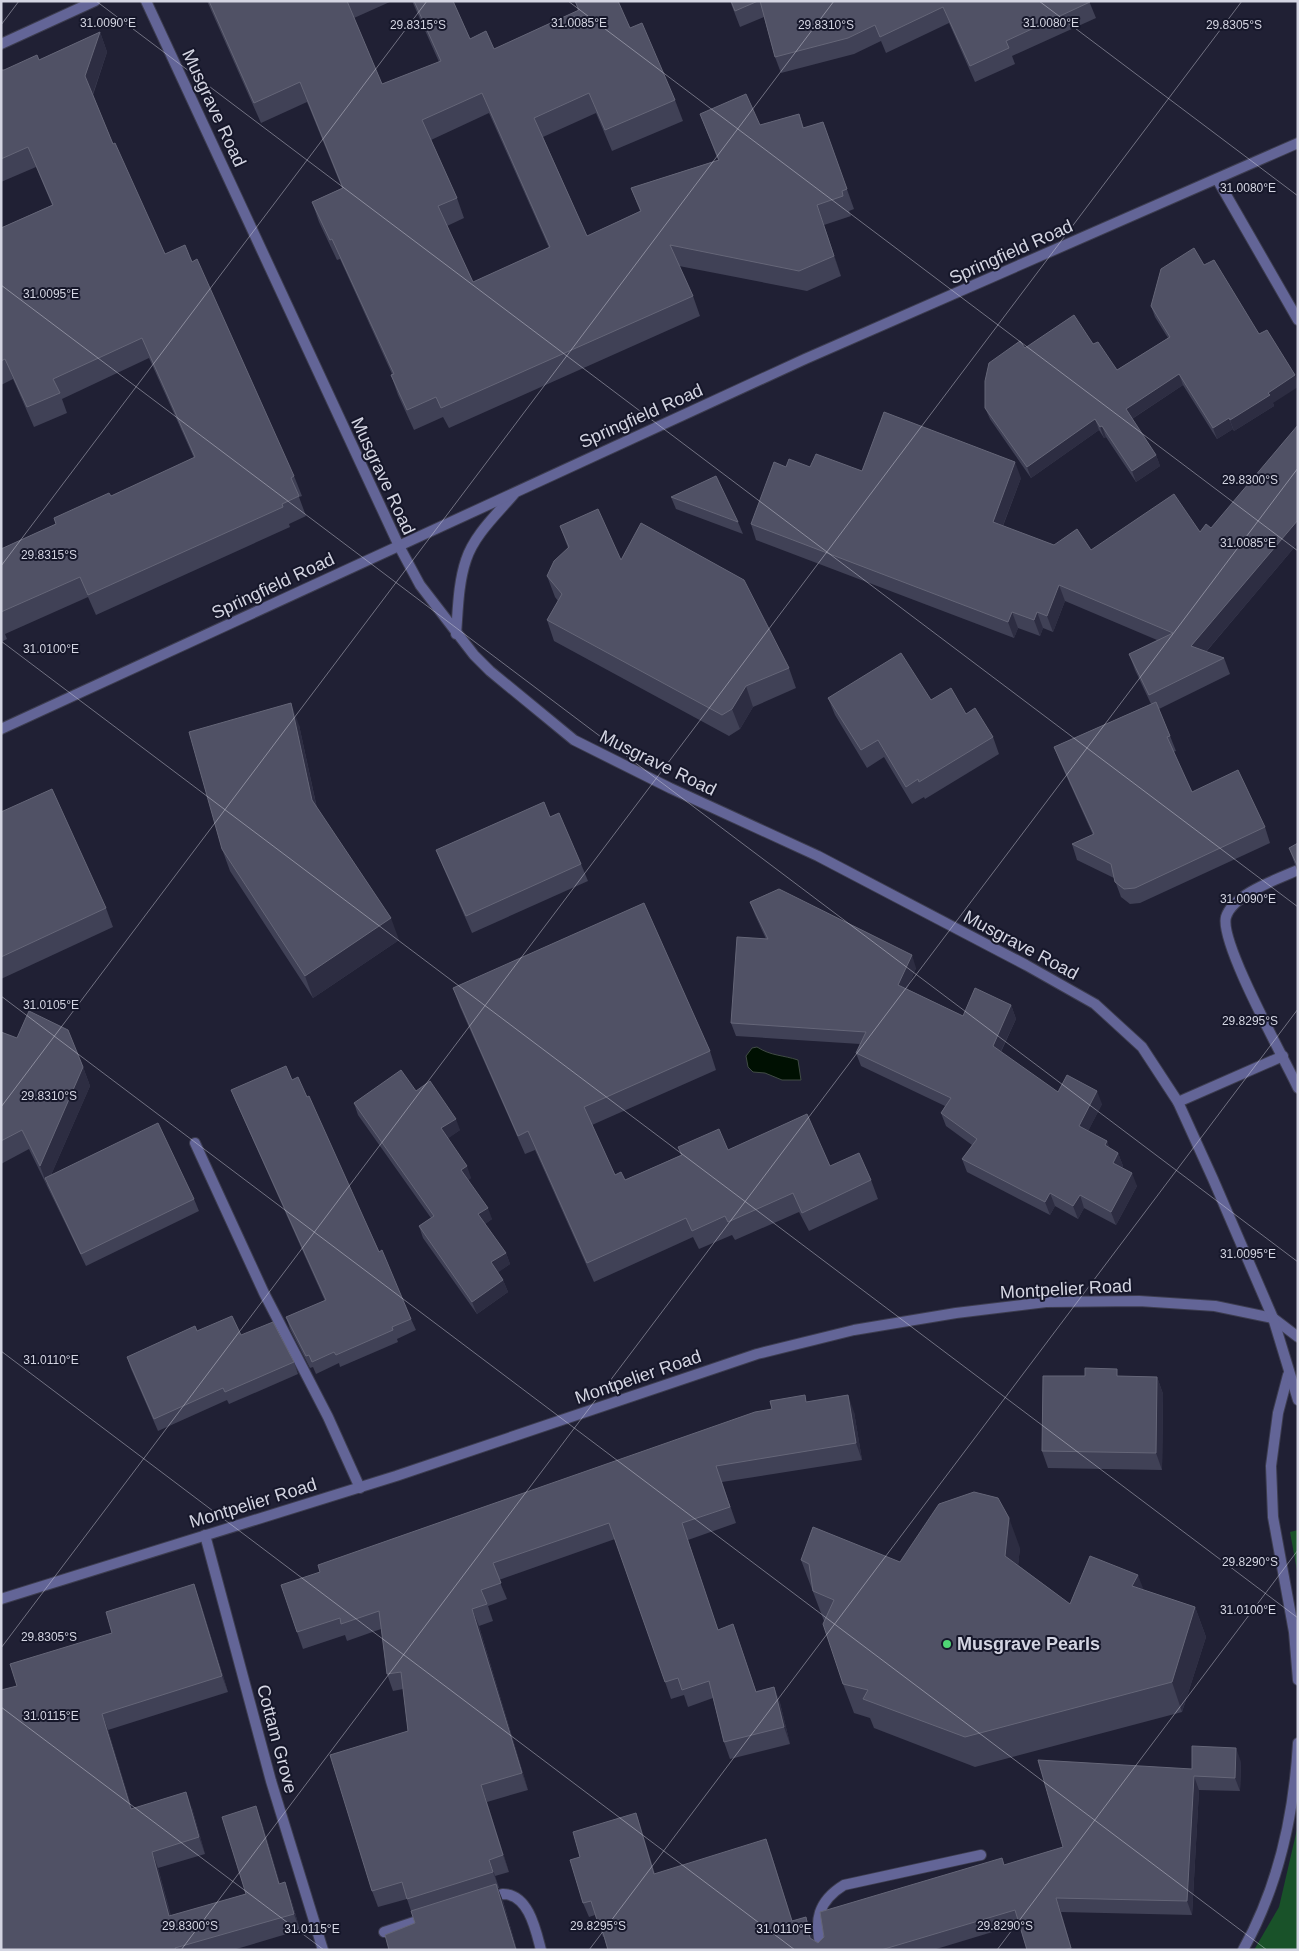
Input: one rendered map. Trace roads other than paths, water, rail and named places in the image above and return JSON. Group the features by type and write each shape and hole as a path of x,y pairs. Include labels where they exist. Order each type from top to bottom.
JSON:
{"street":[{"path":"1,44 95,1"},
{"name":"Musgrave Road","path":"146,1 398,546 420,585 456,634 490,671 574,740 670,788 818,856 1026,965 1095,1004 1142,1046 1178,1102 1273,1318 1288,1374 1298,1400"},
{"name":"Springfield Road","path":"1,729 805,359 1298,143"},
{"path":"1217,179 1298,320"},
{"path":"456,634 458,596 466,559 478,537 516,491"},
{"path":"1298,870 1239,898 1226,917 1227,938 1238,966 1298,1088"},
{"path":"1178,1102 1283,1056"},
{"path":"195,1143 264,1293 328,1417 360,1488"},
{"name":"Montpelier Road","path":"1,1599 360,1488 758,1354 854,1330 956,1313 1046,1302 1139,1301 1215,1306 1273,1318 1298,1337"},
{"path":"1288,1374 1278,1413 1272,1475 1273,1517 1294,1632 1298,1680"},
{"name":"Cottam Grove","path":"205,1535 271,1781 323,1950"},
{"path":"1243,1950 1273,1882 1288,1822 1296,1772 1298,1744"},
{"path":"822,1950 816,1932 820,1909 831,1893 844,1885 981,1855"},
{"path":"476,1903 503,1894 513,1897 525,1905 541,1950"},
{"path":"384,1932 439,1914"}],"place":[{"name":"Musgrave Pearls","path":"947,1644"}]}
